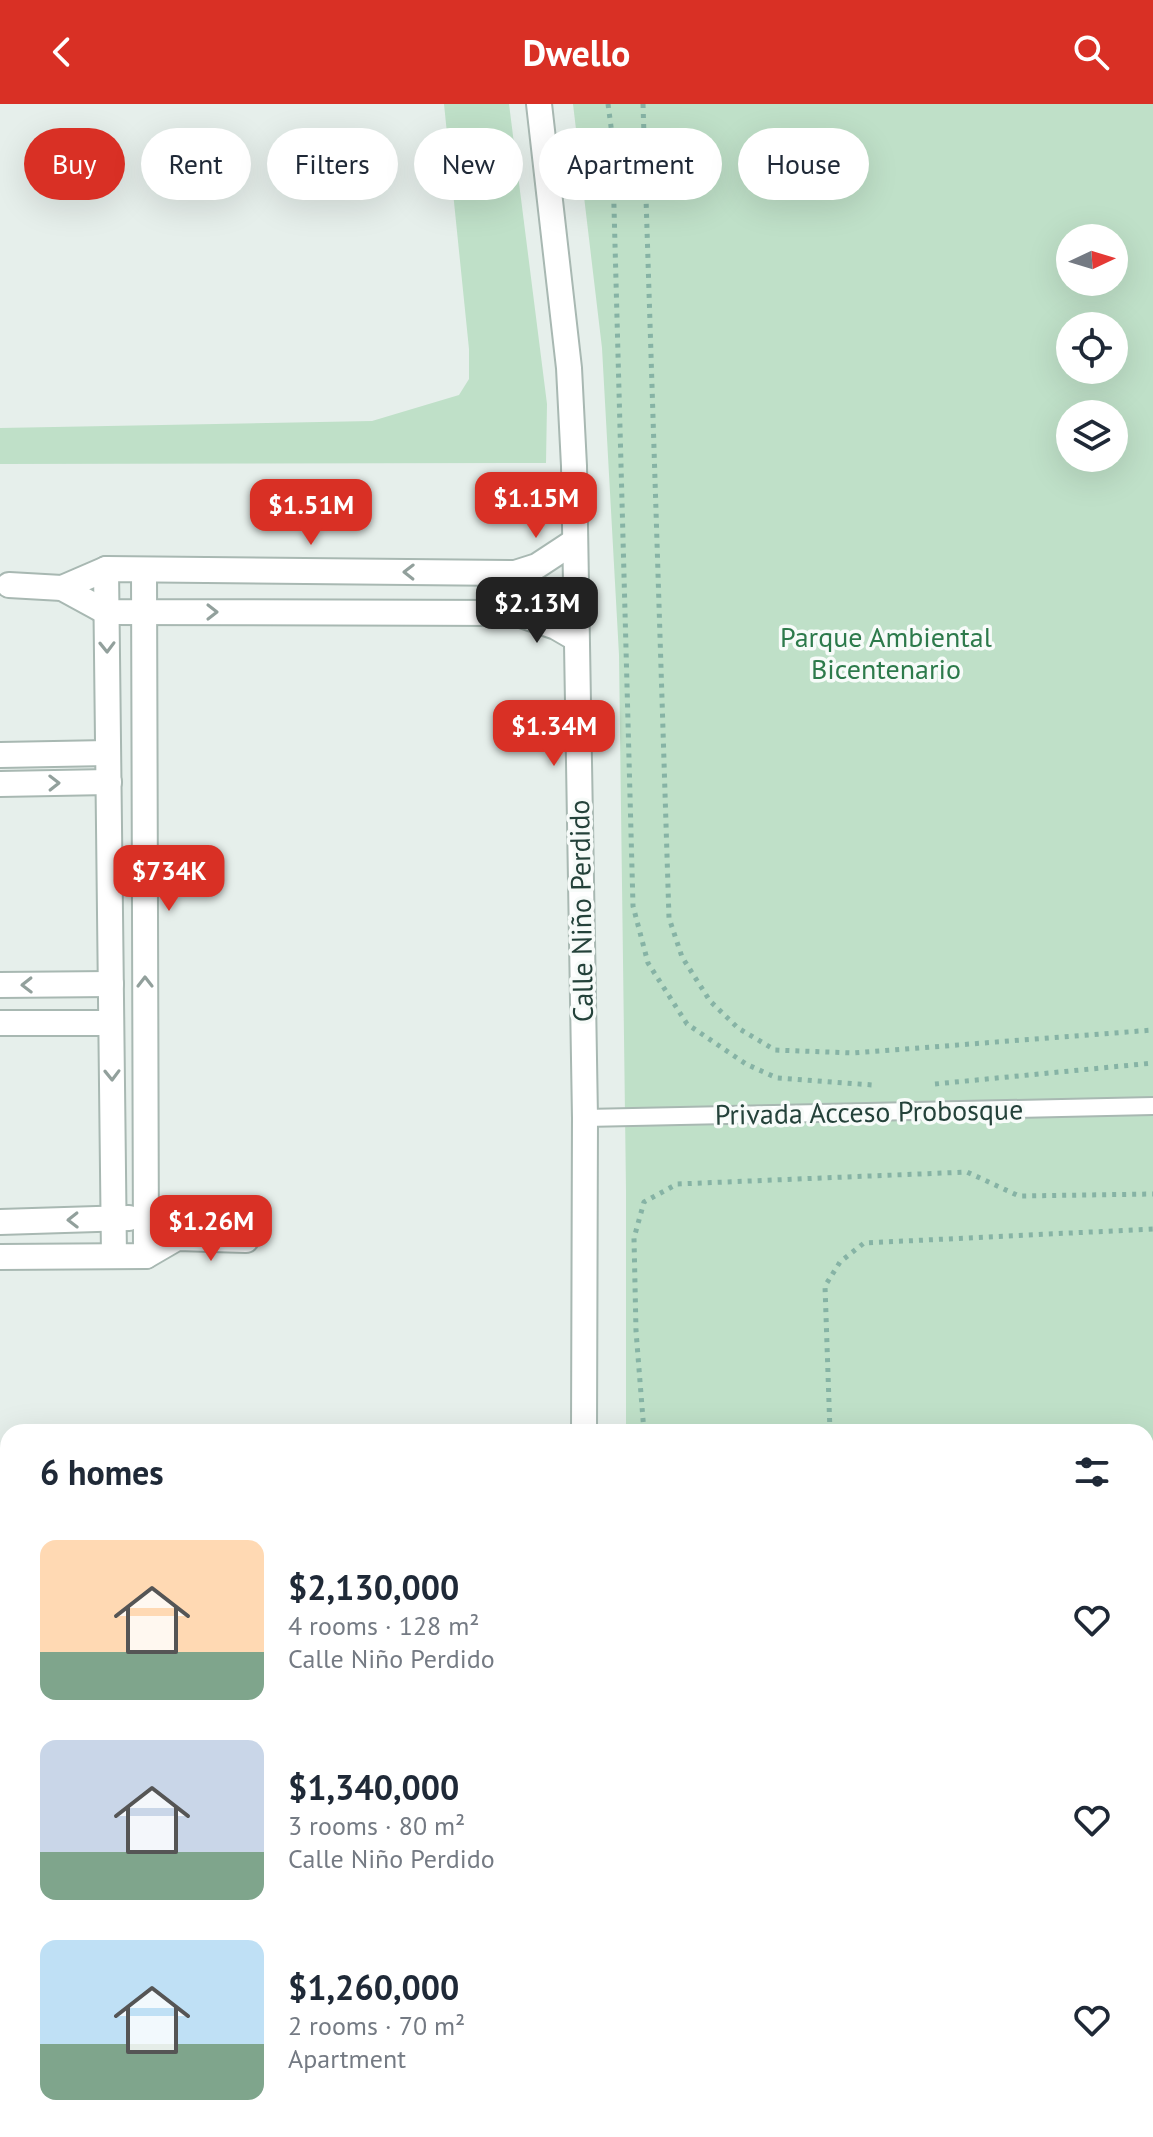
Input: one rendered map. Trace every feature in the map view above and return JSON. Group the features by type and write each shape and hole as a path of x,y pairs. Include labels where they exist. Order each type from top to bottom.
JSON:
{"street":[{"name":"Calle Niño Perdido","path":"539,104 569,368 575,541 585,1118 584,1424"},
{"path":"62,588 106,569 515,573 537,566 575,541"},
{"path":"106,569 114,1256"},
{"path":"144,570 146,1256"},
{"path":"475,573 476,613"},
{"path":"9,585 62,588 106,612 476,613 526,616 575,638"},
{"path":"0,755 108,753"},
{"path":"0,784 109,782"},
{"path":"110,886 145,889"},
{"path":"0,985 111,984"},
{"path":"0,1023 111,1023"},
{"path":"0,1222 146,1218 177,1238 246,1240"},
{"path":"0,1257 146,1256 177,1238"}],"lane":[{"name":"Privada Acceso Probosque","path":"585,1118 1153,1106"}],"path":[{"path":"608,104 613,181 633,906 648,963 687,1024 746,1064 777,1078 886,1086"},
{"path":"643,104 669,918 682,957 710,1001 738,1028 775,1050 853,1053 1153,1030"},
{"path":"933,1084 1153,1063"},
{"path":"644,1424 634,1238 644,1202 677,1184 967,1172 1019,1196 1153,1194"},
{"path":"830,1424 825,1286 840,1262 864,1243 1153,1229"}],"green space":[{"path":"444,104 509,104 512,128 446,128"},
{"name":"Parque Ambiental Bicentenario","path":"573,104 1153,104 1153,1424 626,1424 619,655 602,348 584,200 722,200 722,128 576,128"},
{"path":"454,200 521,200 547,404 546,463 0,464 0,428 372,421 459,395 469,379 469,349"}]}
